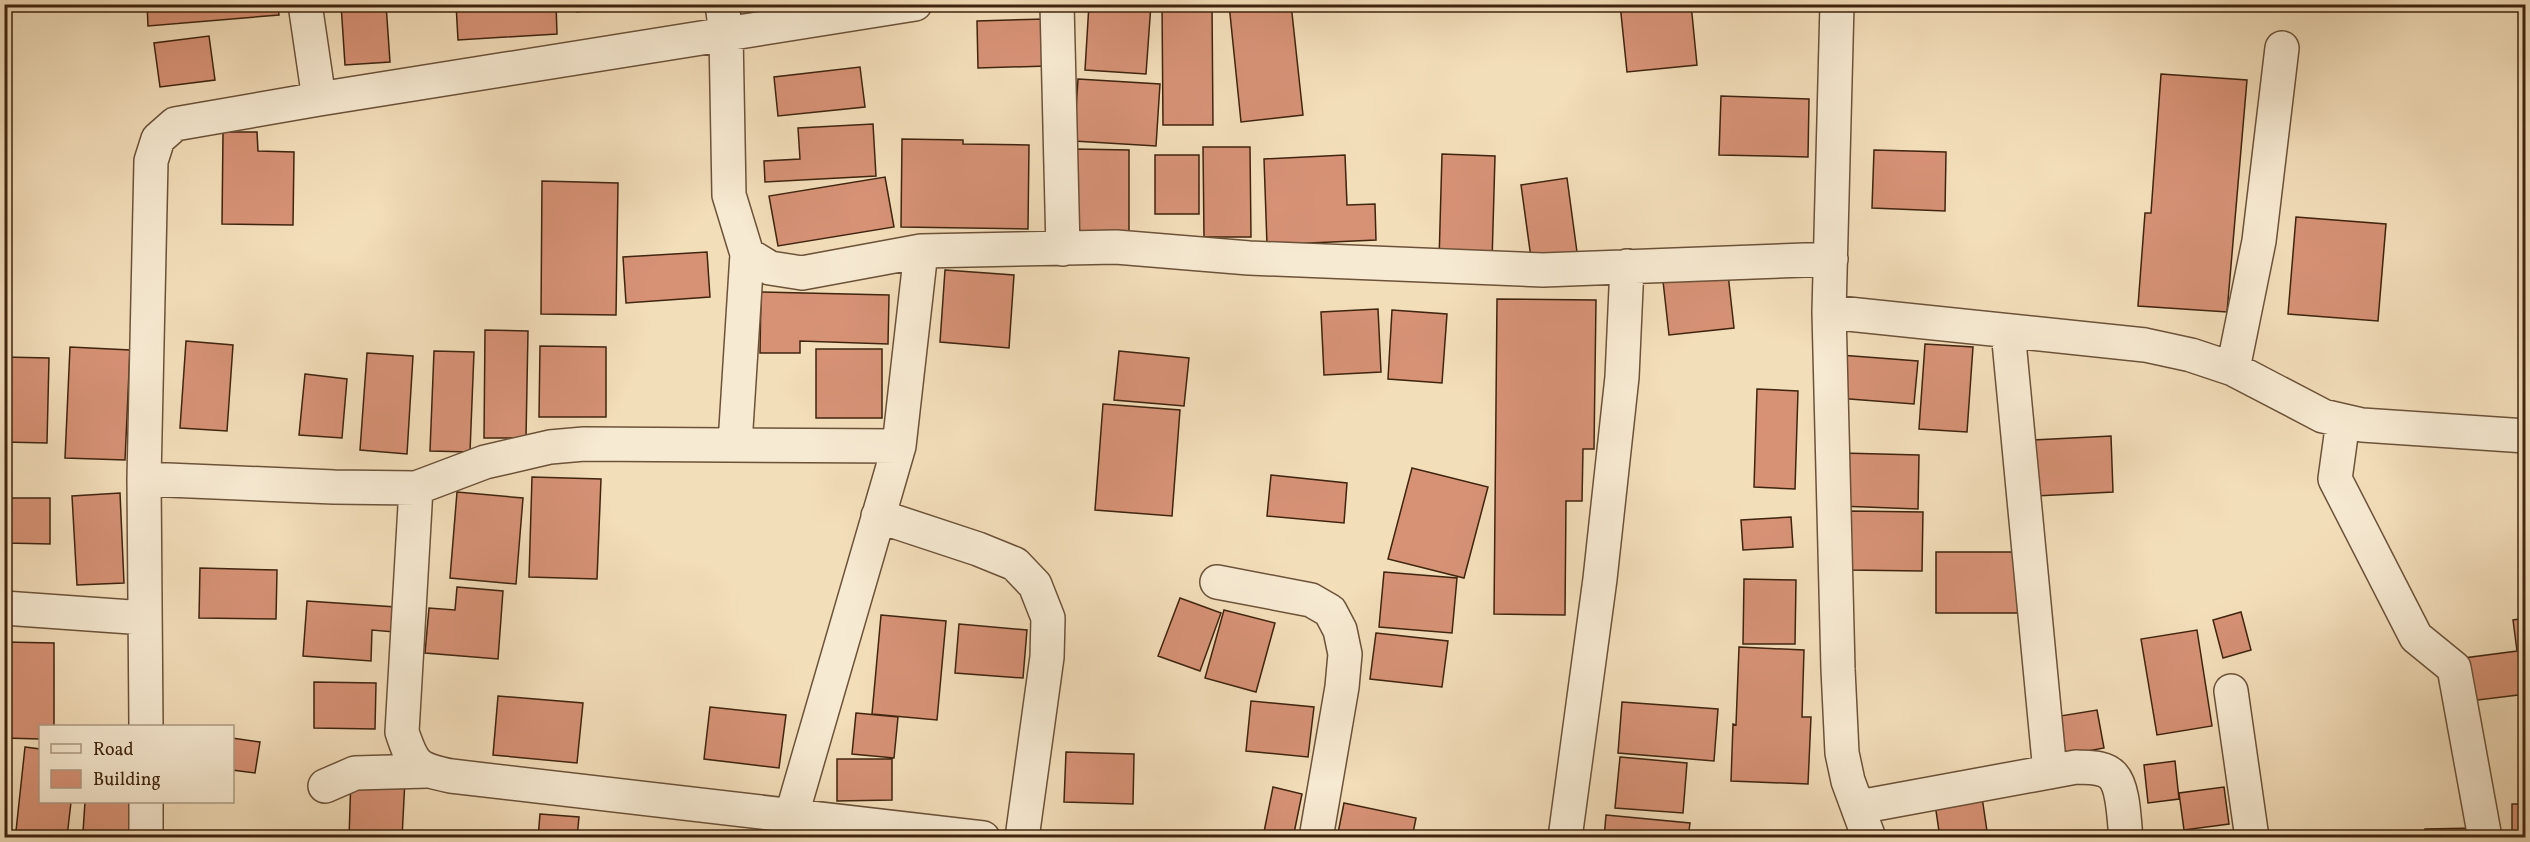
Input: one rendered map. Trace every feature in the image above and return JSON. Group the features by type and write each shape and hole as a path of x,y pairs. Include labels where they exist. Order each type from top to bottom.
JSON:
{"street":[{"path":"305,4 318,99"},
{"path":"146,725 144,479 151,161 159,139 175,124 318,99 724,19 915,4"},
{"path":"1057,4 1063,249"},
{"path":"1837,4 1829,312 1838,669 1842,753 1848,781 1864,822 2050,772 2076,767 2098,768 2113,776 2121,793 2126,837"},
{"path":"724,19 729,195 747,254 735,444"},
{"path":"2233,369 2259,241 2282,48"},
{"path":"747,254 770,268 802,273 921,251 1116,247 1249,258 1543,270 1831,259"},
{"path":"788,826 899,446 921,251"},
{"path":"1565,837 1600,579 1622,377 1627,266"},
{"path":"1829,312 2145,345 2191,355 2233,369 2323,416 2343,421 2362,425 2526,436"},
{"path":"2008,331 2050,772"},
{"path":"2343,421 2335,478 2416,637 2454,668 2486,837"},
{"path":"144,479 416,488 485,462 550,447 623,443 899,446"},
{"path":"416,488 402,732 411,757 427,771"},
{"path":"879,516 978,549 1015,564 1035,585 1048,618 1047,657 1022,837"},
{"path":"1216,582 1311,600 1330,611 1340,630 1345,654 1342,687 1316,837"},
{"path":"4,608 145,618"},
{"path":"2230,691 2252,837"},
{"path":"325,786 355,773 427,771 788,826 983,837"},
{"path":"146,803 146,837"}],"building":[{"path":"147,4 278,4 279,15 148,26"},
{"path":"341,4 386,4 390,62 345,65"},
{"path":"456,4 556,4 557,34 458,40"},
{"path":"576,4 621,4 621,5 577,12"},
{"path":"1089,4 1151,4 1146,74 1085,70"},
{"path":"1162,4 1212,4 1213,125 1163,125"},
{"path":"1229,4 1291,4 1303,115 1241,122"},
{"path":"1620,4 1691,4 1697,65 1627,72"},
{"path":"1046,19 1048,66 978,68 977,21"},
{"path":"209,36 215,80 160,87 154,43"},
{"path":"860,67 865,107 778,116 774,77"},
{"path":"2161,74 2247,80 2227,312 2138,306 2145,213 2151,213"},
{"path":"1078,79 1160,84 1156,146 1074,141"},
{"path":"1721,96 1809,99 1808,157 1719,155"},
{"path":"873,124 876,176 765,182 764,161 800,159 798,128"},
{"path":"223,132 257,132 258,151 294,152 293,225 222,224"},
{"path":"902,139 963,140 963,144 1029,145 1028,229 901,227"},
{"path":"1203,147 1250,147 1251,237 1204,237"},
{"path":"1074,149 1129,150 1129,232 1073,231"},
{"path":"1874,150 1946,152 1945,211 1872,208"},
{"path":"1442,154 1495,156 1492,262 1439,261"},
{"path":"1155,155 1199,155 1199,214 1155,214"},
{"path":"1345,155 1347,205 1375,204 1376,240 1267,245 1264,159"},
{"path":"885,177 894,227 778,246 769,196"},
{"path":"1567,178 1577,252 1531,258 1521,185"},
{"path":"542,181 618,183 616,315 541,314"},
{"path":"2296,217 2386,224 2378,321 2288,314"},
{"path":"707,252 710,297 626,303 623,257"},
{"path":"1727,265 1734,328 1669,335 1662,272"},
{"path":"945,270 1014,275 1009,348 940,342"},
{"path":"761,292 889,295 888,344 800,341 800,353 760,353"},
{"path":"1497,299 1596,300 1594,449 1583,449 1582,501 1566,501 1565,615 1494,614"},
{"path":"1378,309 1381,372 1324,375 1321,312"},
{"path":"1392,310 1447,314 1442,383 1388,379"},
{"path":"485,330 528,331 526,438 484,438"},
{"path":"186,341 233,345 227,431 180,428"},
{"path":"1925,344 1973,347 1967,432 1919,429"},
{"path":"540,346 606,347 606,417 539,417"},
{"path":"70,347 130,350 125,460 65,458"},
{"path":"816,349 882,349 882,418 816,418"},
{"path":"434,351 474,352 470,452 430,451"},
{"path":"1119,351 1189,358 1184,406 1114,400"},
{"path":"367,353 413,356 407,454 360,450"},
{"path":"1840,355 1918,361 1914,404 1837,398"},
{"path":"4,357 49,358 47,443 4,442"},
{"path":"305,374 347,379 342,438 299,435"},
{"path":"1757,389 1798,391 1795,489 1754,487"},
{"path":"1103,404 1180,410 1172,516 1095,510"},
{"path":"2111,436 2113,492 2036,496 2033,440"},
{"path":"1841,453 1919,455 1918,509 1839,506"},
{"path":"1412,468 1488,487 1464,578 1388,559"},
{"path":"1271,475 1347,483 1344,523 1267,516"},
{"path":"532,477 601,479 597,579 529,577"},
{"path":"457,492 523,498 516,584 450,578"},
{"path":"120,493 124,583 77,585 72,496"},
{"path":"7,498 50,498 50,544 6,543"},
{"path":"1849,511 1923,512 1922,571 1848,570"},
{"path":"1791,517 1793,547 1743,550 1741,520"},
{"path":"1936,552 2022,552 2021,613 1936,613"},
{"path":"200,568 277,570 276,619 199,618"},
{"path":"1384,572 1457,578 1452,633 1379,627"},
{"path":"1744,579 1796,580 1795,644 1743,644"},
{"path":"457,587 503,591 498,659 425,653 429,608 455,610"},
{"path":"1180,598 1221,613 1200,671 1158,656"},
{"path":"307,601 396,607 394,632 372,630 371,661 303,656"},
{"path":"1224,610 1275,623 1256,692 1205,678"},
{"path":"2241,612 2251,650 2223,658 2213,620"},
{"path":"881,615 946,621 937,720 872,714"},
{"path":"2526,618 2526,694 2470,701 2464,658 2517,651 2513,620"},
{"path":"959,624 1027,630 1023,678 955,673"},
{"path":"2197,630 2212,726 2157,735 2141,639"},
{"path":"1376,633 1448,641 1442,687 1370,679"},
{"path":"4,642 54,643 54,725 39,725 39,739 4,738"},
{"path":"1739,647 1804,650 1802,717 1811,717 1808,784 1731,781"},
{"path":"314,682 376,683 375,729 314,728"},
{"path":"498,696 583,703 577,763 493,755"},
{"path":"1251,701 1314,707 1308,757 1246,751"},
{"path":"1622,702 1718,709 1714,761 1618,753"},
{"path":"710,707 786,715 779,768 704,759"},
{"path":"2097,710 2104,748 2061,756 2054,717"},
{"path":"856,713 898,717 894,758 852,754"},
{"path":"234,738 260,742 255,773 234,770"},
{"path":"25,747 39,749 39,803 71,803 67,837 16,831"},
{"path":"1066,752 1134,754 1133,804 1064,802"},
{"path":"1620,757 1687,763 1683,813 1615,808"},
{"path":"837,759 892,759 892,800 837,801"},
{"path":"2175,761 2179,799 2148,803 2144,765"},
{"path":"351,777 405,779 402,838 349,838"},
{"path":"1273,787 1302,794 1293,838 1264,832"},
{"path":"2224,787 2229,824 2184,830 2179,793"},
{"path":"1982,797 1988,838 1940,838 1935,804"},
{"path":"85,803 132,803 129,836 83,832"},
{"path":"1344,803 1416,818 1412,838 1337,838"},
{"path":"2512,804 2526,804 2526,838 2512,838"},
{"path":"540,814 579,817 577,838 538,838"},
{"path":"1606,815 1690,823 1688,838 1604,838"},
{"path":"2475,828 2475,838 2425,838 2425,829"}]}
